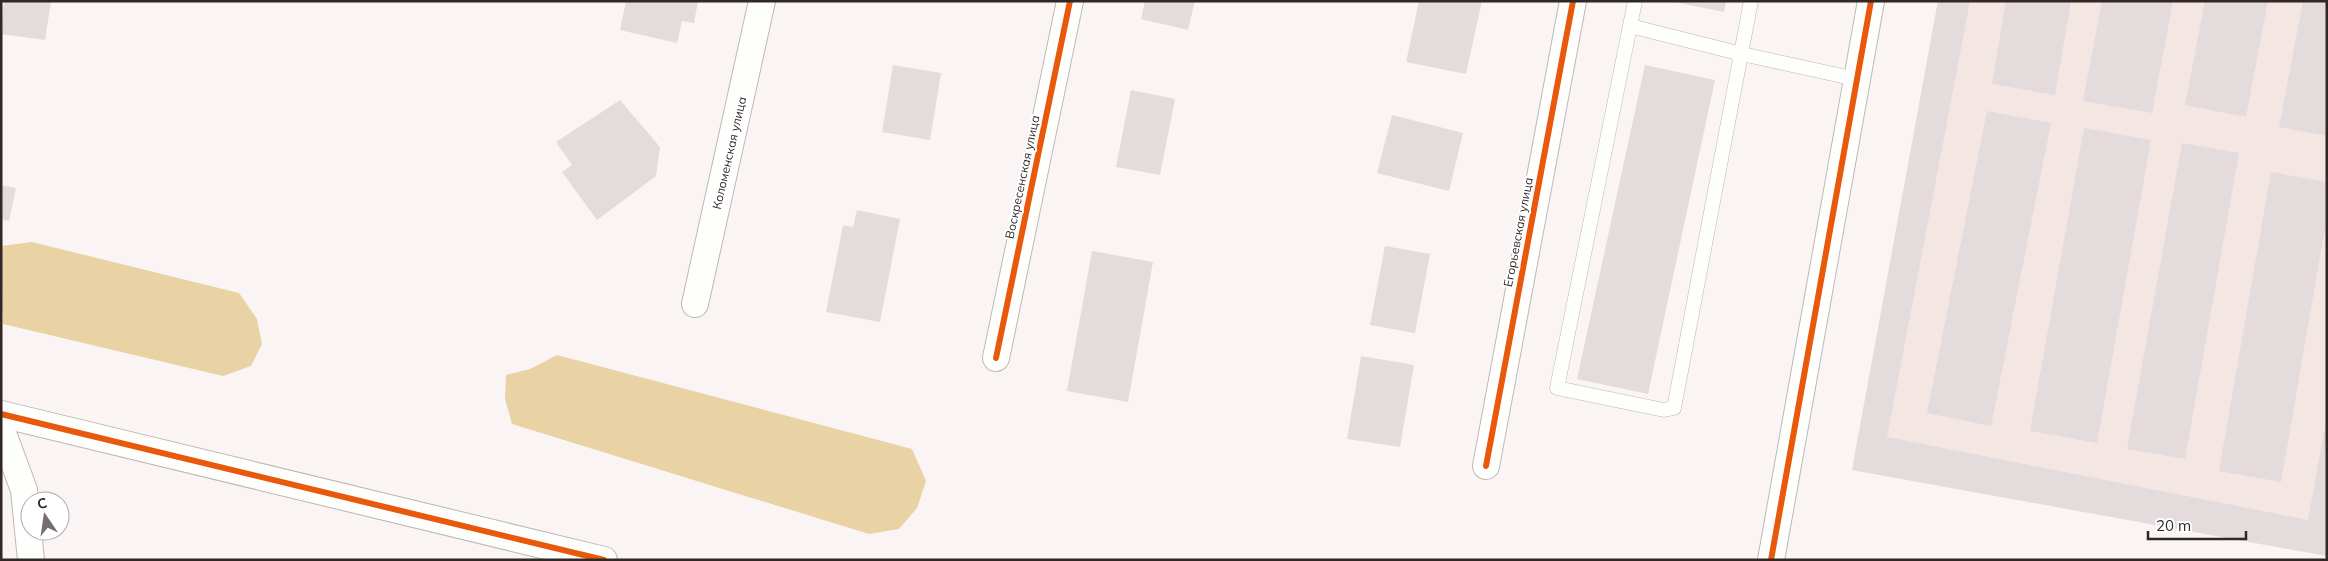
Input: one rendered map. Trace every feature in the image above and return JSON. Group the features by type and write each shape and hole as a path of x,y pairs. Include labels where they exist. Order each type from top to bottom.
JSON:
{"street":[{"name":"Коломенская улица","path":"695,304 762,1"},
{"name":"Воскресенская улица","path":"996,358 1070,1"},
{"name":"Егорьевская улица","path":"1486,466 1572,1"},
{"path":"1771,560 1871,1"},
{"path":"1,414 541,552 604,560"},
{"path":"1,428 24,490 31,560"}],"lane":[{"path":"1634,1 1557,388 1664,410 1674,408 1751,1"},
{"path":"1630,26 1742,54 1856,79"}],"shaded area":[{"path":"1938,1 2327,1 2327,556 1852,470"},
{"path":"32,242 239,293 257,319 262,344 251,366 223,376 3,324 1,246"},
{"path":"557,355 912,449 926,481 917,508 899,529 869,534 512,424 505,399 506,375 530,369"}],"building":[{"path":"4,1 51,1 45,40 1,34"},
{"path":"626,1 698,1 694,23 682,21 677,43 620,30"},
{"path":"1145,1 1195,1 1188,30 1141,19"},
{"path":"1419,1 1482,1 1466,74 1406,62"},
{"path":"1669,1 1726,1 1724,12"},
{"path":"1938,1 1970,1 1887,437 2308,520 2327,415 2327,556 1852,470"},
{"path":"2006,1 2071,1 2055,95 1992,84"},
{"path":"2102,1 2173,1 2152,113 2083,101"},
{"path":"2205,1 2268,1 2246,117 2185,105"},
{"path":"2303,1 2327,1 2327,136 2279,127"},
{"path":"893,65 941,73 930,140 882,132"},
{"path":"1645,65 1715,80 1648,394 1577,379"},
{"path":"1131,90 1175,99 1160,175 1116,167"},
{"path":"620,100 660,147 656,176 597,220 562,172 572,165 556,142"},
{"path":"1987,111 2051,123 1991,426 1927,413"},
{"path":"1392,115 1463,133 1449,191 1377,173"},
{"path":"2084,128 2151,140 2097,443 2030,431"},
{"path":"2182,143 2239,153 2185,459 2127,449"},
{"path":"2271,172 2327,182 2327,216 2281,482 2219,471"},
{"path":"1,185 16,188 9,221 1,219"},
{"path":"857,210 900,219 880,322 826,312 843,225 853,227"},
{"path":"1385,246 1430,254 1415,333 1370,325"},
{"path":"1092,251 1153,262 1128,402 1067,391"},
{"path":"1361,356 1414,365 1400,447 1347,439"}],"cycle path":[{"path":"996,358 1070,1"},
{"path":"1486,466 1573,1"},
{"path":"1771,560 1871,1"},
{"path":"1,414 604,560"}]}
